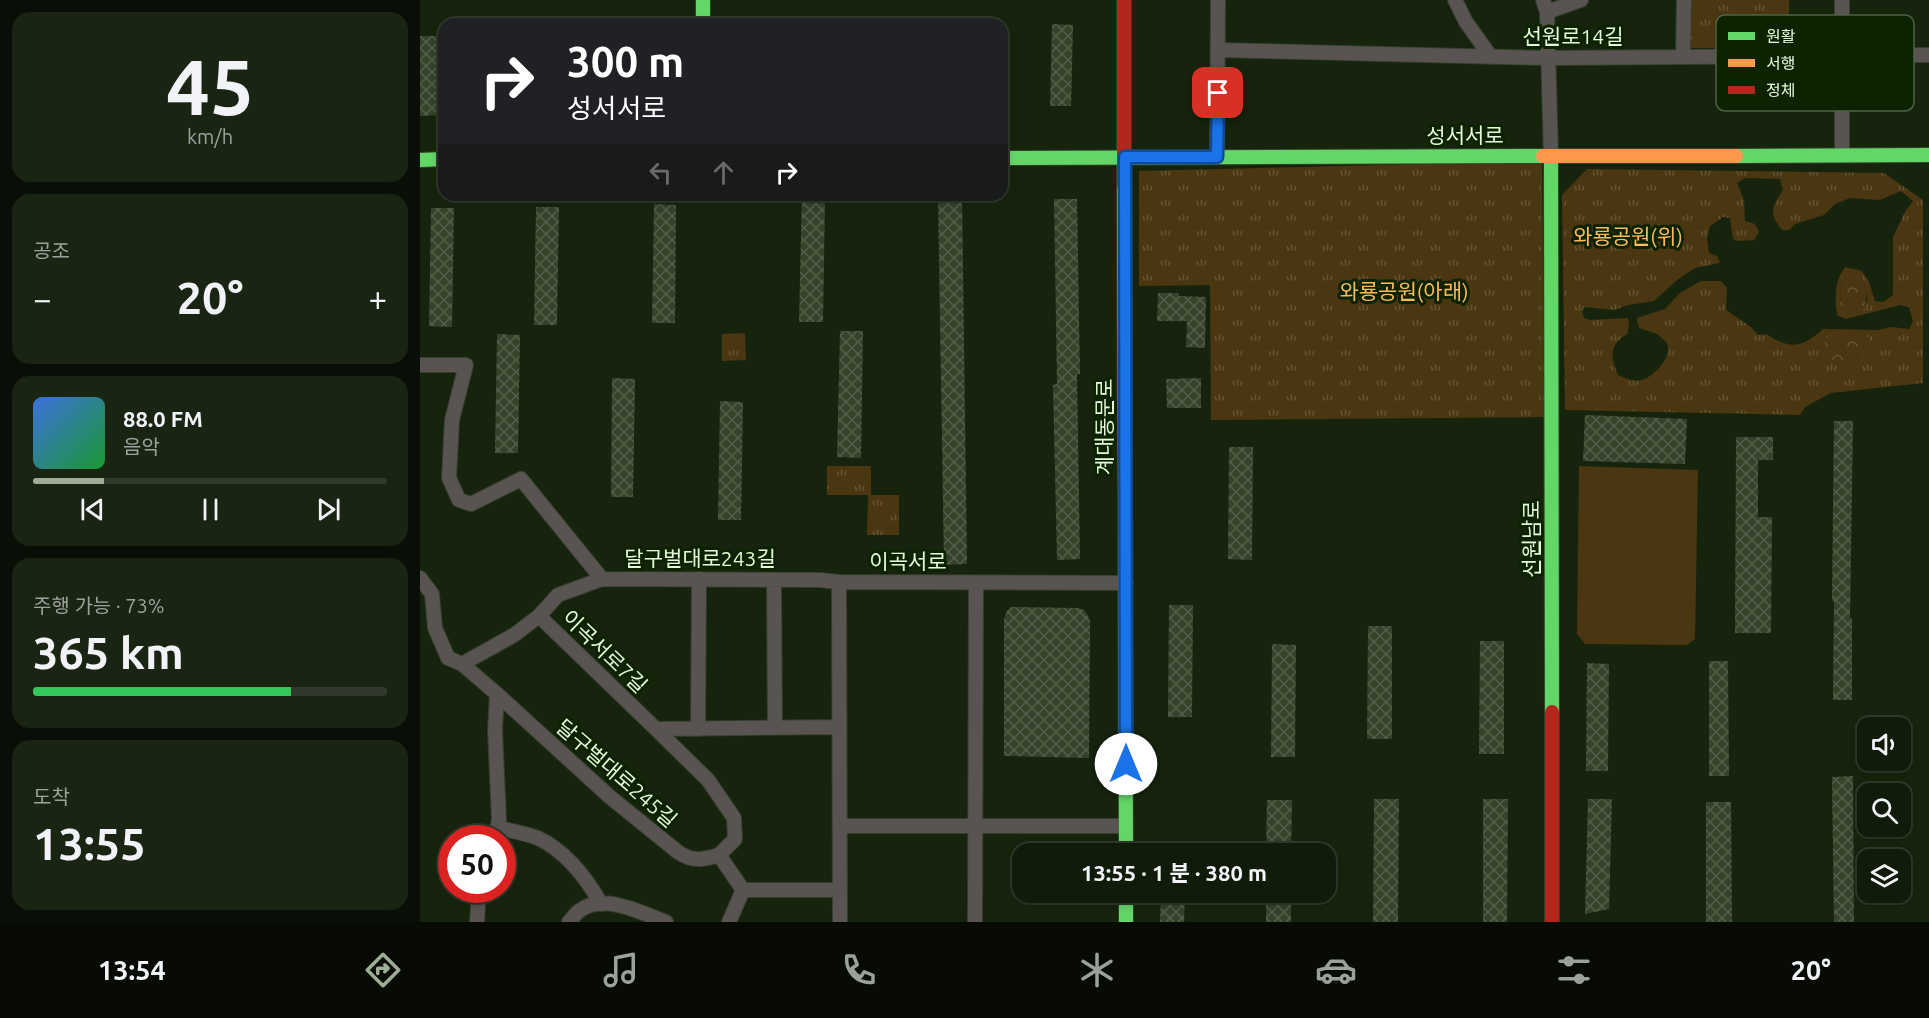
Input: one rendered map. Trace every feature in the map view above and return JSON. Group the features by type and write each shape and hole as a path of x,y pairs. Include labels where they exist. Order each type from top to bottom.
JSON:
{"main road":[{"path":"703,0 703,18"},
{"name":"계대동문로","path":"1124,0 1126,843"},
{"name":"성서서로","path":"1008,158 1929,155"},
{"name":"선원남로","path":"1551,156 1552,922"},
{"path":"420,160 438,159"},
{"path":"1126,903 1126,922"}],"street":[{"path":"1217,157 1218,0"},
{"path":"1455,0 1466,22 1491,57"},
{"path":"1551,156 1545,6 1581,0"},
{"path":"1683,0 1683,57"},
{"name":"선원로14길","path":"1218,50 1548,58 1716,57"},
{"name":"선원로14길","path":"1914,55 1929,55"},
{"path":"1842,111 1842,155"},
{"name":"달구벌대로243길","path":"420,365 466,365 452,420 449,478 459,500 471,504 521,479 602,579 839,582"},
{"name":"달구벌대로245길","path":"420,578 432,594 435,628 448,657 462,664 610,797 678,852 688,859 706,859 719,855"},
{"path":"539,616 558,595 602,579"},
{"path":"698,729 699,579"},
{"path":"774,580 775,728"},
{"name":"이곡서로","path":"840,922 839,582 976,583 975,922"},
{"path":"976,583 1126,583"},
{"name":"이곡서로7길","path":"462,664 514,635 539,616 708,780 734,818 735,839 719,855"},
{"path":"497,694 495,730 498,825"},
{"path":"656,729 839,727"},
{"path":"840,826 1126,826"},
{"path":"516,835 537,838 556,849 579,869 601,904"},
{"path":"719,855 742,890"},
{"path":"742,890 840,890"},
{"path":"729,922 742,890"},
{"path":"477,922 478,903"},
{"path":"569,922 579,911 611,903 666,922"}],"green space":[{"path":"1689,0 1789,0 1789,15 1716,15 1716,48 1689,48"},
{"name":"와룡공원(아래)","path":"1542,161 1544,417 1211,420 1210,285 1139,286 1139,171"},
{"name":"와룡공원(위)","path":"1587,169 1884,173 1923,200 1923,383 1831,393 1805,407 1800,415 1565,410 1562,195","holes":["1745,178 1780,179 1783,190 1774,206 1773,214 1782,230 1789,230 1795,224 1824,215 1835,204 1850,198 1880,200 1901,191 1913,201 1893,237 1893,295 1883,302 1875,301 1869,282 1862,271 1845,267 1837,284 1836,296 1837,315 1846,319 1901,305 1909,307 1913,321 1909,329 1892,327 1878,330 1823,329 1802,343 1796,345 1782,343 1766,334 1758,335 1751,327 1726,310 1727,288 1721,281 1701,281 1680,293 1665,309 1637,318 1639,328 1657,334 1667,343 1667,356 1658,369 1650,376 1639,380 1618,375 1613,352 1617,343 1627,334 1628,318 1590,320 1584,318 1582,312 1584,307 1614,310 1628,305 1654,301 1677,280 1695,268 1720,263 1717,256 1709,253 1707,239 1710,226 1723,217 1730,218 1733,239 1754,240 1759,232 1755,224 1745,221 1744,200 1737,183","1842,277 1867,288 1867,302 1840,304","1834,334 1865,334 1863,356 1853,367"]},
{"path":"1845,273 1858,277 1868,288 1864,309 1851,311 1840,304 1842,277"},
{"path":"745,333 746,360 722,361 722,334"},
{"path":"1834,334 1865,334 1870,340 1860,363 1848,368 1834,365 1829,360 1825,346 1827,337"},
{"path":"827,466 871,466 871,495 899,495 899,535 867,535 868,495 827,495"},
{"path":"1579,466 1698,470 1695,639 1687,645 1585,644 1577,634"}],"building":[{"path":"1052,24 1073,25 1071,106 1050,106"},
{"path":"420,36 438,36 438,115 420,116"},
{"path":"1054,199 1077,199 1080,374 1077,374 1080,559 1057,560 1053,385 1057,384"},
{"path":"802,201 825,201 823,322 799,322"},
{"path":"938,201 962,201 967,564 944,565"},
{"path":"654,204 676,205 675,323 652,323"},
{"path":"536,207 559,207 557,325 534,325"},
{"path":"431,208 454,208 452,327 429,326"},
{"path":"1158,293 1206,297 1205,348 1186,347 1187,321 1157,321"},
{"path":"840,331 863,331 861,458 837,457"},
{"path":"497,334 520,335 518,453 495,453"},
{"path":"612,378 635,379 633,497 611,497"},
{"path":"1201,378 1201,408 1167,408 1166,379"},
{"path":"720,401 743,402 741,520 718,520"},
{"path":"1585,415 1687,419 1685,464 1583,461"},
{"path":"1834,421 1853,421 1850,618 1852,618 1852,700 1833,700"},
{"path":"1736,437 1773,437 1773,460 1758,460 1758,517 1772,517 1771,633 1735,633"},
{"path":"1229,447 1253,447 1252,560 1228,559"},
{"path":"1169,605 1193,605 1192,717 1168,717"},
{"path":"1011,607 1078,608 1084,610 1088,616 1090,620 1089,758 1004,756 1004,619"},
{"path":"1368,626 1392,626 1392,739 1367,739"},
{"path":"1480,641 1504,641 1504,754 1479,754"},
{"path":"1272,644 1296,645 1295,757 1271,757"},
{"path":"1709,661 1728,661 1729,776 1709,776"},
{"path":"1587,663 1609,664 1608,771 1586,771"},
{"path":"1853,776 1854,922 1834,922 1832,777"},
{"path":"1374,799 1399,799 1398,922 1373,922"},
{"path":"1483,799 1508,799 1507,922 1483,922"},
{"path":"1588,799 1612,799 1609,909 1585,914"},
{"path":"1267,800 1292,800 1291,843 1266,843"},
{"path":"1706,802 1731,802 1732,922 1706,922"},
{"path":"1161,903 1185,903 1184,922 1160,922"},
{"path":"1266,903 1291,903 1291,922 1266,922"}],"traffic: fast":[{"path":"703,0 703,18"},
{"path":"1736,156 1929,155"},
{"path":"1008,158 1543,156"},
{"path":"1551,156 1552,712"},
{"path":"420,160 438,159"},
{"path":"1125,492 1126,843"},
{"path":"1126,903 1126,922"}],"traffic: slow":[{"path":"1543,156 1736,156"},
{"path":"1124,185 1125,492"}],"traffic: jam":[{"path":"1124,0 1124,185"},
{"path":"1552,712 1552,922"}],"route":[{"path":"1126,764 1125,157 1217,157 1218,93"}]}
